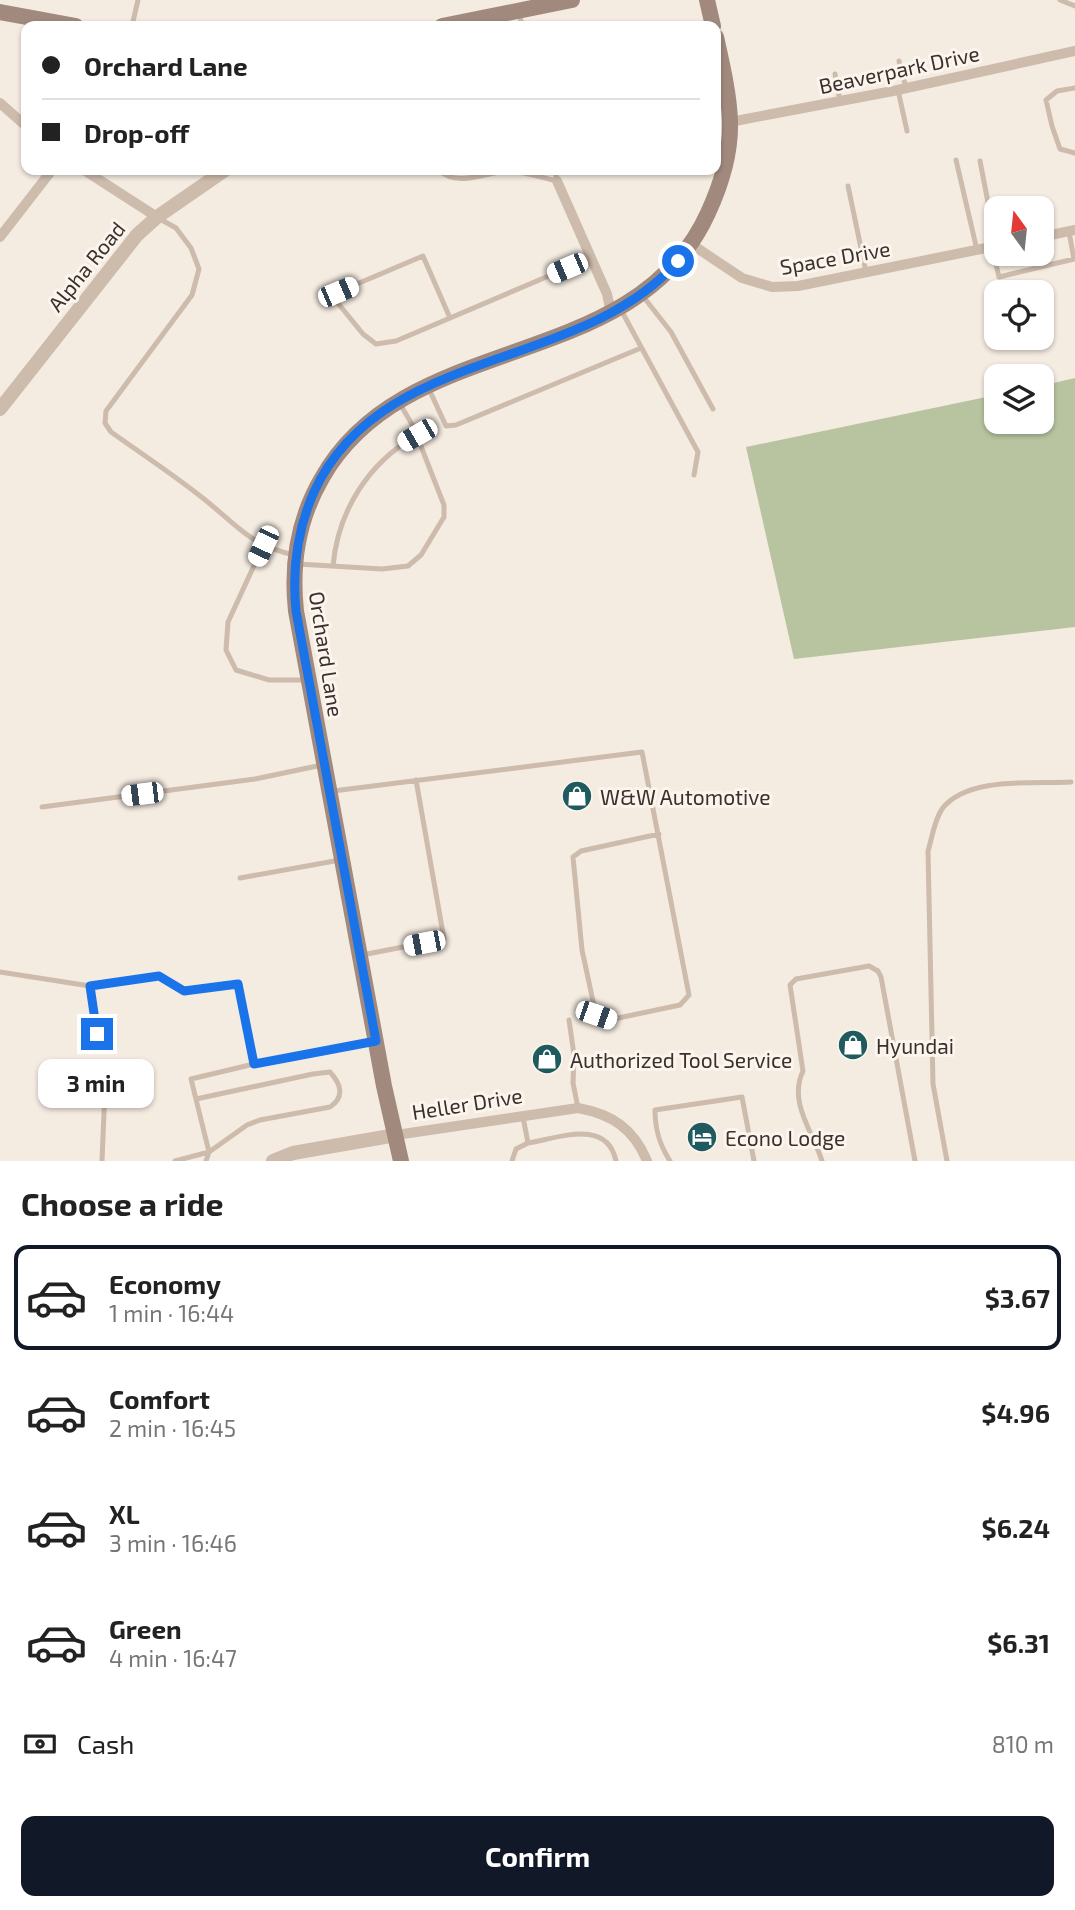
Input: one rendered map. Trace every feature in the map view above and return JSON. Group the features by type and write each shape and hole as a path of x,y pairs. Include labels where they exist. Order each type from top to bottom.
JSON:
{"main road":[{"path":"499,21 521,19 572,0"},
{"path":"707,0 712,21"},
{"path":"0,12 49,21"},
{"name":"Orchard Lane","path":"401,1161 296,611 295,560 307,510 329,466 354,435 379,413 428,386 577,329 616,311 642,295 670,270 691,244 705,220 722,176 725,113 721,79"}],"street":[{"name":"Beaverpark Drive","path":"725,113 840,101 1075,51"},
{"path":"0,103 21,122"},
{"path":"0,237 48,175"},
{"path":"92,175 157,217"},
{"name":"Alpha Road","path":"0,409 127,246 157,217 218,175"},
{"path":"556,175 590,258 616,311"},
{"path":"1054,234 1072,230"},
{"name":"Space Drive","path":"691,244 741,278 772,287 798,286 984,248"},
{"name":"Heller Drive","path":"273,1161 293,1153 396,1135 578,1108 598,1111 618,1121 636,1139 648,1161"}],"lane":[{"path":"133,21 138,0"},
{"path":"1060,0 1075,6"},
{"path":"900,61 907,131"},
{"path":"835,74 840,101"},
{"path":"1075,88 1057,91 1046,100 1060,149 1075,153"},
{"path":"956,160 977,250"},
{"path":"980,161 986,196"},
{"path":"444,175 462,179 486,175"},
{"path":"848,186 866,272"},
{"path":"157,217 176,228 191,248 200,269 192,295 106,411 104,423 111,432 203,498 248,537 295,560 333,566 382,569 408,566 421,555 443,517 444,505 417,435 398,401"},
{"path":"1054,265 1074,260 1072,230"},
{"path":"450,318 424,256 338,292 337,302 363,334 376,344 396,341 450,318 590,258"},
{"path":"998,266 999,277 1048,266"},
{"path":"642,295 671,332 713,409"},
{"path":"616,311 641,348 698,452 694,475"},
{"path":"428,386 446,426 456,425 641,348"},
{"path":"333,566 335,548 344,520 358,490 378,464 417,435"},
{"path":"263,546 228,622 226,650 236,670 270,680 309,680"},
{"path":"330,791 642,751 659,834 689,995 680,1005 609,1020 596,1015 582,950 573,857 581,851 659,834"},
{"path":"42,807 255,779 325,765"},
{"path":"361,956 444,939 416,780"},
{"path":"947,1161 933,1084 928,851 936,822 949,802 977,786 1071,782"},
{"path":"240,878 343,860"},
{"path":"822,1161 817,1143 803,1121 797,1084 803,1071 790,985 796,979 869,966 878,971 881,977 915,1161"},
{"path":"0,972 90,986 159,976 184,991 238,984 254,1064"},
{"path":"90,986 99,1051"},
{"path":"569,1020 574,1055 573,1083 578,1108"},
{"path":"206,1161 209,1152 191,1079 376,1041"},
{"path":"175,1161 209,1152 247,1125 260,1120 330,1107 338,1102 341,1096 338,1080 330,1072 196,1099"},
{"path":"102,1161 105,1088"},
{"path":"670,1161 655,1128 655,1110 742,1097 754,1161"},
{"path":"522,1116 528,1143"},
{"path":"512,1161 516,1149 528,1143 587,1133 604,1138 614,1150 616,1161"}],"green space":[{"path":"1075,378 1075,627 794,659 746,447 984,397 984,434 1054,434 1054,383"}],"place":[{"name":"W&W Automotive","path":"577,796"},
{"name":"Hyundai","path":"853,1045"},
{"name":"Authorized Tool Service","path":"547,1059"},
{"name":"Econo Lodge","path":"702,1137"}],"route":[{"path":"97,1034 90,986 159,976 184,991 238,984 254,1064 376,1041 296,611 296,556 310,503 325,472 342,449 365,425 391,405 432,384 592,323 653,287 678,261"}]}
